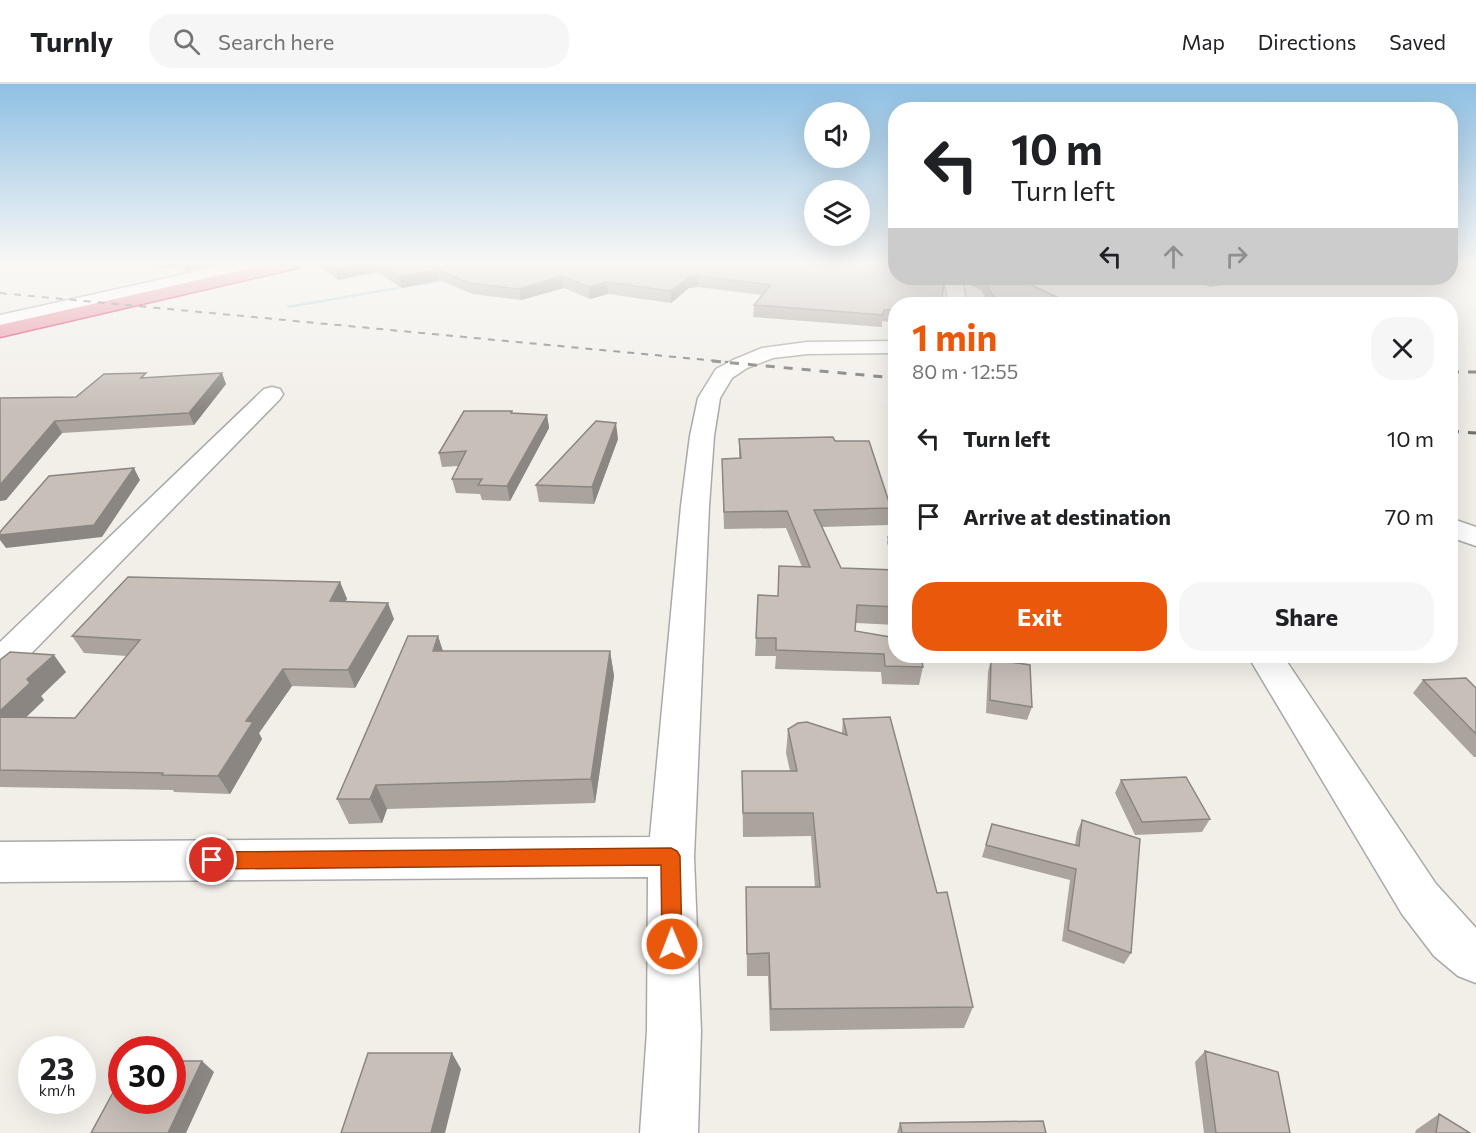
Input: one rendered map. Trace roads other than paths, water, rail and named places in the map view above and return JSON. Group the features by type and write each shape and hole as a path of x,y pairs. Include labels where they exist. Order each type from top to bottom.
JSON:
{"highway":[{"path":"0,331 81,312"}],"street":[{"path":"0,321 45,312"},
{"path":"669,1133 674,1031 671,856 695,506 702,436 709,398 724,374 740,364 769,352 807,348 888,348"},
{"path":"0,663 272,394"},
{"path":"1458,530 1476,537"},
{"path":"1269,663 1419,899 1451,939 1476,959"},
{"path":"0,862 671,856"}],"railway":[{"path":"200,312 728,362"},
{"path":"712,361 888,377"},
{"path":"1458,372 1476,372"},
{"path":"1458,432 1476,433"}]}
